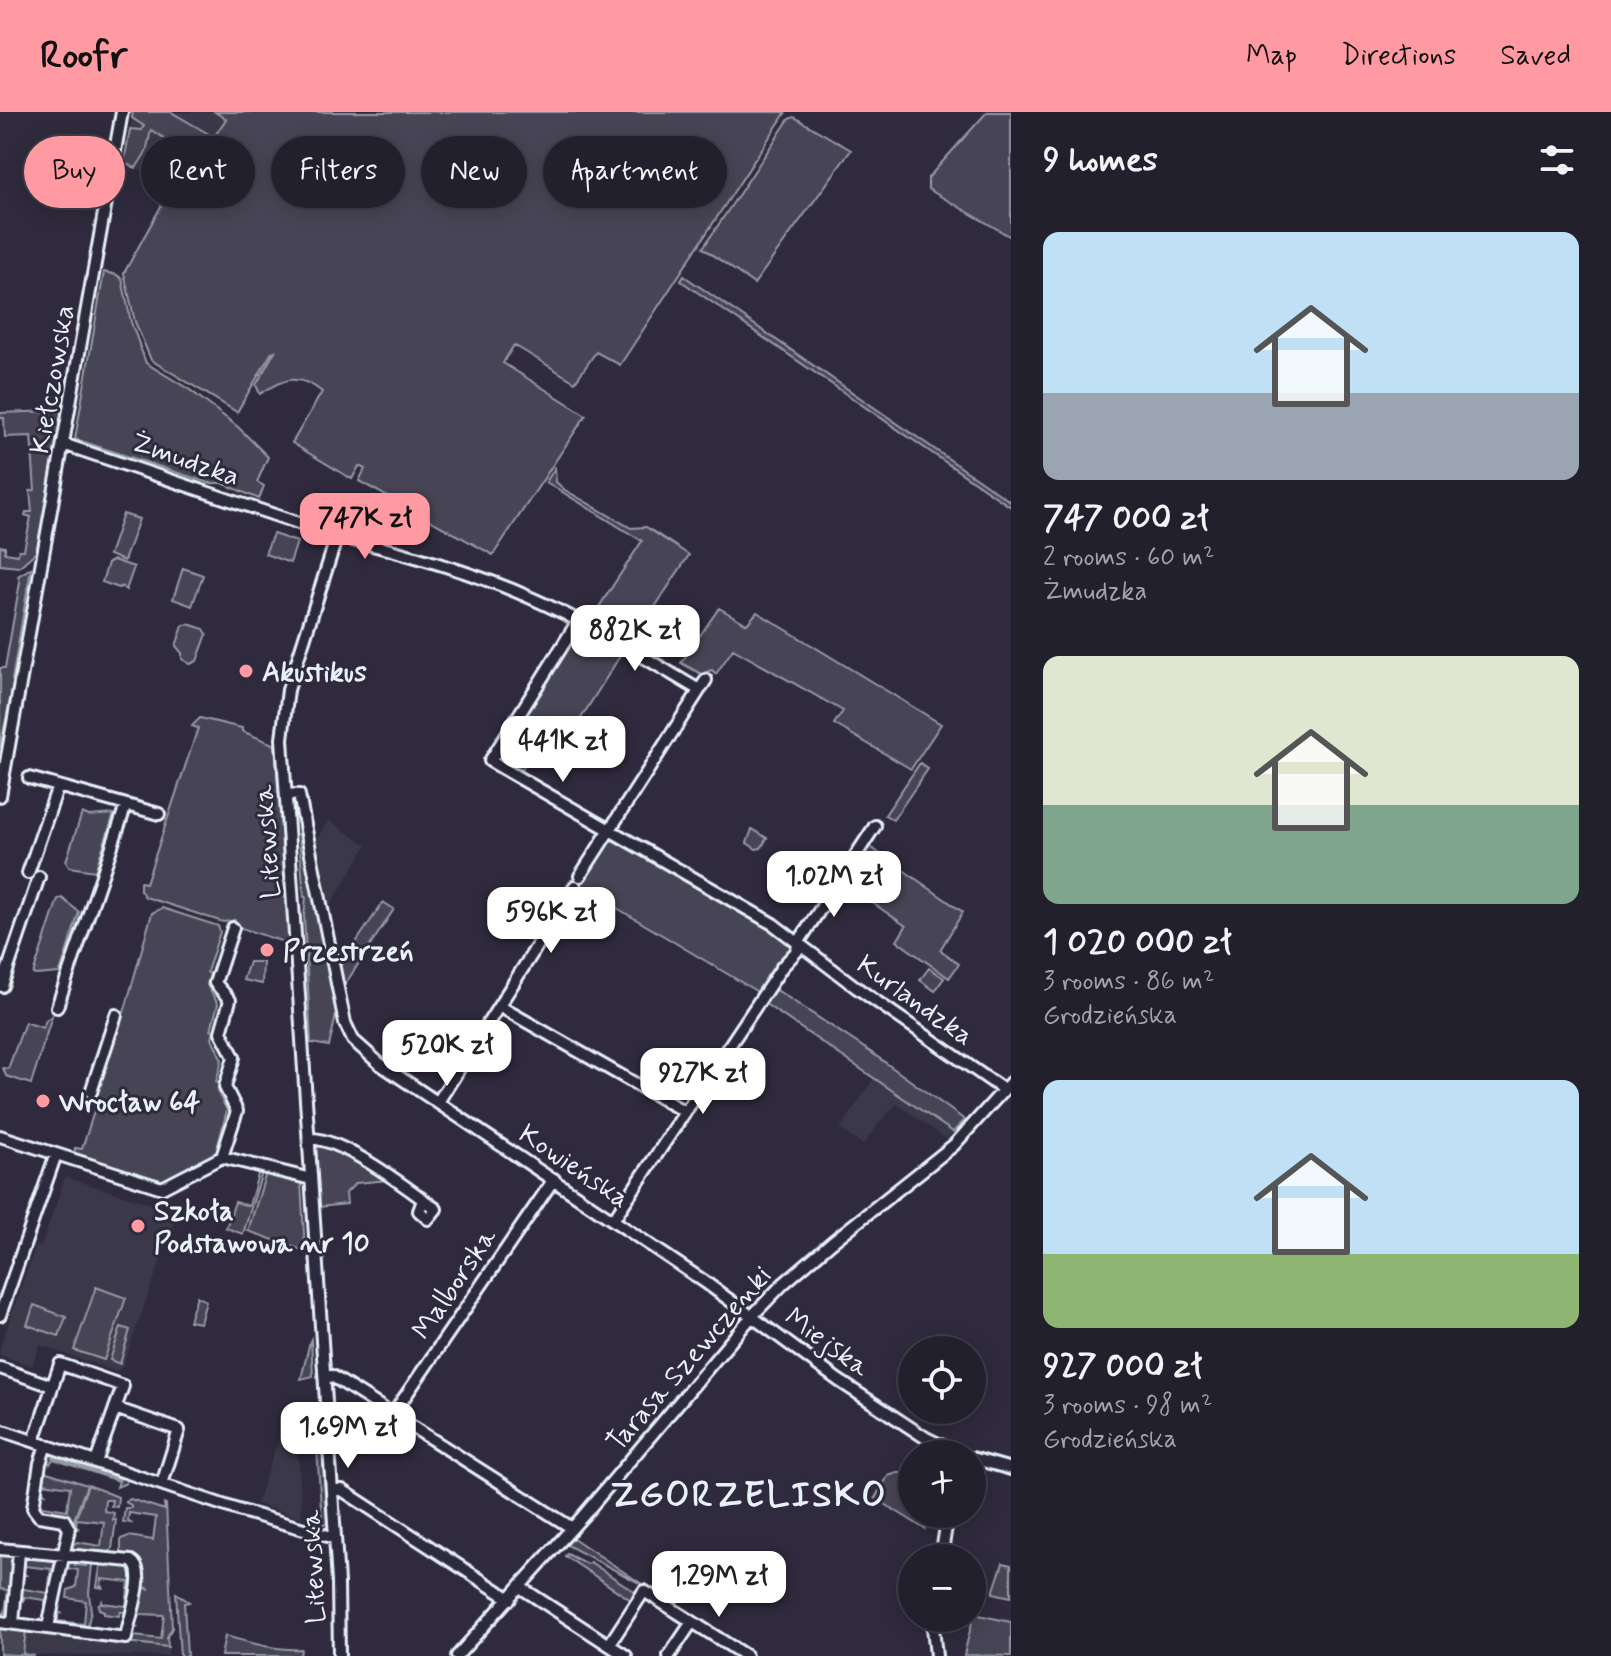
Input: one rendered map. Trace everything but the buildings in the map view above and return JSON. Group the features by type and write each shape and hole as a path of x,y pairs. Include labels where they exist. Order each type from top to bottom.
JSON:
{"street":[{"name":"Kiełczowska","path":"0,796 3,764 122,112"},
{"name":"Żmudzka","path":"63,444 337,536 503,586 578,621 699,690"},
{"name":"Litewska","path":"337,536 288,690 282,739 325,1377 339,1656"},
{"name":"Kurlandzka","path":"578,621 490,761 773,924 857,988 1008,1086"},
{"path":"438,1102 706,680"},
{"path":"29,778 159,814"},
{"path":"2,986 58,786"},
{"name":"Kowieńska","path":"286,794 299,795 349,1034 374,1059 752,1316"},
{"path":"57,1007 126,805"},
{"path":"613,1220 782,967 797,951 798,943 875,826"},
{"path":"222,1157 237,1111 225,1087 234,1057 221,1032 230,1000 215,983 233,928"},
{"path":"499,1006 685,1112"},
{"path":"91,1092 116,1015"},
{"name":"Tarasa Szewczenki","path":"460,1655 752,1316 799,1270 950,1150 1008,1086"},
{"path":"0,1136 162,1188 222,1157 311,1179"},
{"path":"309,1139 318,1139 363,1159 423,1200"},
{"path":"0,1315 56,1154"},
{"name":"Malborska","path":"393,1414 554,1179"},
{"name":"Miejska","path":"752,1316 838,1380 930,1440"},
{"path":"34,1441 60,1364 123,1386 96,1462"},
{"path":"0,1368 52,1386"},
{"path":"325,1377 332,1376 572,1528"},
{"path":"115,1408 179,1430 162,1484"},
{"path":"1,1433 335,1538"},
{"path":"46,1445 33,1508 39,1516 59,1518 67,1523 67,1542 48,1627"},
{"path":"986,1462 1011,1469"},
{"path":"332,1490 342,1490 510,1599"},
{"path":"0,1549 131,1561 139,1570 126,1638 0,1622"},
{"path":"13,1623 19,1551"},
{"path":"520,1587 626,1656"},
{"path":"609,1645 644,1591 739,1654"},
{"path":"669,1656 692,1622"},
{"path":"933,1632 936,1656"}],"shaded area":[{"path":"133,112 171,112 212,136 161,136 151,130 150,136 141,136 141,160 136,168 125,163 130,129 141,130 144,126 132,118"},
{"path":"171,112 215,112 226,119 213,136"},
{"path":"215,112 786,112 727,202 727,136 543,136 543,208 723,208 620,365 596,352 575,382 514,345 503,363 586,415 493,555 359,481 365,469 359,466 352,479 292,443 322,392 305,382 291,380 260,394 256,385 275,351 237,412 151,360 135,322 124,273 160,208 255,208 255,136 215,136 226,119"},
{"path":"987,112 1011,112 1011,237 928,189 928,178"},
{"path":"794,117 851,150 754,284 703,248 789,119"},
{"path":"132,118 162,136 141,136 141,170 125,163"},
{"path":"104,272 122,279 131,322 146,363 190,390 238,427 268,457 257,482 264,486 259,499 222,483 209,483 75,439"},
{"path":"684,276 1011,502 1011,507 681,281"},
{"path":"0,413 65,413 36,552 19,567 0,565 0,546 5,547 5,553 18,555 19,550 24,550 31,517 25,515 32,512 30,491 35,490 31,436 5,437 4,418 0,418"},
{"path":"555,468 556,482 565,490 631,528 646,527 689,555 636,636 595,613 642,541 546,482"},
{"path":"123,514 139,519 124,561 109,555"},
{"path":"273,534 297,542 290,563 265,554"},
{"path":"113,560 134,567 126,590 102,582 108,563"},
{"path":"31,568 14,681 0,748 0,668 5,668 20,582 18,576"},
{"path":"183,568 203,575 192,606 173,599"},
{"path":"719,608 747,624 757,612 941,724 911,769 834,724 843,711 733,649 716,674 712,670 701,674 681,663"},
{"path":"188,624 204,629 207,634 197,661 190,664 182,659 182,653 176,646 183,626"},
{"path":"575,633 620,656 568,739 548,729 522,770 503,760 501,751"},
{"path":"200,718 242,728 242,731 275,745 290,944 241,928 235,920 223,922 145,897 140,890 140,882 146,883 198,728 192,726"},
{"path":"920,763 928,769 893,820 885,815"},
{"path":"296,802 338,1007 329,1046 311,1043 304,916 306,897"},
{"path":"82,813 89,816 114,814 95,871 69,867 66,861"},
{"path":"328,820 367,845 324,916 311,849"},
{"path":"752,829 767,838 761,848 756,849 747,843"},
{"path":"610,839 767,928 792,947 761,994 580,886"},
{"path":"869,846 963,912 940,950 959,964 949,978 897,941 906,926 842,882 863,850"},
{"path":"62,898 79,912 61,970 59,973 33,974 58,899"},
{"path":"383,902 394,909 340,992 337,971"},
{"path":"162,908 218,926 220,932 207,972 210,974 207,985 218,1004 211,1030 214,1031 212,1038 222,1060 216,1082 221,1084 218,1093 227,1110 215,1157 164,1181 74,1156 75,1148 82,1149 96,1105 94,1100 126,1006 152,913"},
{"path":"249,962 263,962 262,984 243,980"},
{"path":"929,968 944,978 935,991 920,980"},
{"path":"772,987 965,1120 953,1132 761,1001"},
{"path":"52,1016 31,1084 6,1076 3,1068 8,1069 25,1022 43,1028"},
{"path":"874,1078 953,1132 946,1139 897,1104 863,1145 840,1129"},
{"path":"322,1144 389,1180 356,1183 346,1193 347,1204 319,1207 316,1148"},
{"path":"262,1173 243,1234 226,1228 235,1202 249,1206 258,1174"},
{"path":"266,1173 301,1182 305,1251 248,1231"},
{"path":"65,1177 178,1212 123,1366 116,1372 40,1345 32,1366 0,1355 0,1347 36,1245 41,1247"},
{"path":"96,1287 126,1298 104,1360 74,1350"},
{"path":"197,1296 206,1301 200,1323 189,1321"},
{"path":"34,1305 66,1317 59,1336 27,1325"},
{"path":"121,1327 130,1330 120,1364 110,1360"},
{"path":"310,1341 313,1376 301,1379"},
{"path":"294,1407 302,1518 256,1504 289,1408"},
{"path":"320,1410 327,1524 322,1524 315,1418 309,1416 309,1411"},
{"path":"55,1452 53,1457 120,1479 122,1475 126,1483 117,1487 119,1481 53,1459 50,1464 47,1454"},
{"path":"43,1473 87,1485 72,1525 37,1508 67,1510 70,1487 43,1483 45,1493 39,1492"},
{"path":"898,1473 898,1512 875,1498 888,1476"},
{"path":"88,1485 118,1497 117,1507 111,1506 112,1500 105,1500 104,1511 114,1513 113,1520 116,1520 109,1552 76,1550 71,1546 77,1542 101,1546 104,1522 77,1519 79,1529 76,1528 74,1523"},
{"path":"130,1499 165,1510 166,1504 172,1628 167,1637 168,1647 26,1630 23,1654 35,1656 0,1654 0,1625 128,1640 130,1626 138,1627 134,1636 161,1639 164,1615 139,1614 135,1610 141,1588 150,1589 141,1586 141,1564 121,1555 121,1539 129,1536 153,1540 156,1517 129,1513 131,1523 123,1522 125,1508 131,1508 125,1502"},
{"path":"573,1538 645,1586 567,1545"},
{"path":"567,1554 587,1564 590,1562 638,1596 634,1602 565,1556"},
{"path":"0,1555 11,1556 14,1563 10,1617 0,1619 0,1613 5,1613 8,1590 0,1589"},
{"path":"27,1557 57,1562 48,1605 45,1605 45,1600 24,1597 24,1601 20,1600 20,1592 24,1589 48,1593 51,1569 25,1566 23,1573 26,1575 20,1575 22,1561"},
{"path":"70,1560 75,1561 75,1565 86,1566 87,1562 92,1565 91,1611 87,1628 53,1625 54,1612 61,1613 58,1621 84,1624 86,1601 67,1598 68,1590 76,1587 78,1570 65,1568"},
{"path":"1003,1563 1011,1565 1011,1597 993,1593"},
{"path":"103,1564 135,1569 133,1597 126,1612 120,1612 119,1616 104,1614 98,1605 102,1601 126,1606 129,1582 102,1579 101,1586 104,1588 97,1587"},
{"path":"176,1593 189,1602 184,1603 187,1656 180,1656"},
{"path":"986,1617 1011,1622 1011,1656 964,1655 970,1632 986,1632"},
{"path":"26,1629 168,1647 168,1656 22,1655"},
{"path":"225,1636 272,1647 301,1649 300,1656 221,1656"}],"place":[{"name":"Akustikus","path":"246,671"},
{"name":"Przestrzeń","path":"267,950"},
{"name":"Wrocław 64","path":"43,1101"},
{"name":"Szkoła Podstawowa nr 10","path":"138,1226"}],"district":[{"name":"ZGORZELISKO","path":"749,1493"}]}
